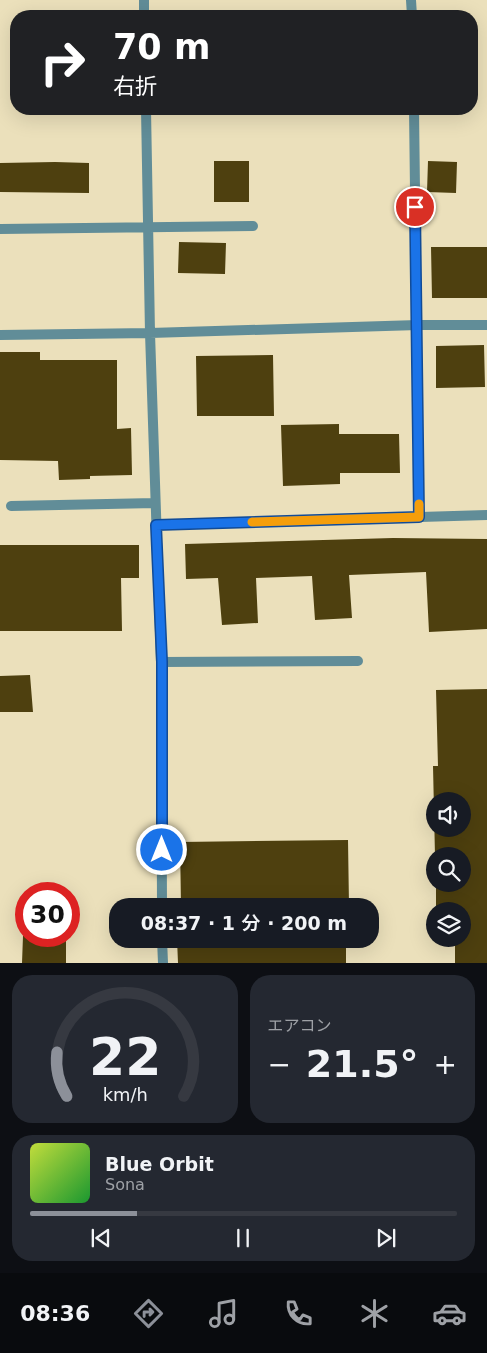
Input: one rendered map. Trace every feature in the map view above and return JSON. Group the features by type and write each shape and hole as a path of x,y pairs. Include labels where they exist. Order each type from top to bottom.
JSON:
{"street":[{"path":"146,115 150,332 162,662 162,898"},
{"path":"414,115 419,517"},
{"path":"0,229 253,226"},
{"path":"0,335 487,325"},
{"path":"11,506 156,502"},
{"path":"156,525 487,516"},
{"path":"162,662 358,661"},
{"path":"162,948 162,963"}],"building":[{"path":"214,161 249,161 249,202 214,202"},
{"path":"428,161 457,162 456,193 427,192"},
{"path":"0,163 89,163 89,193 0,192"},
{"path":"179,242 226,243 225,274 178,273"},
{"path":"431,247 487,247 487,298 432,298"},
{"path":"484,345 485,387 436,388 436,346"},
{"path":"0,352 40,352 40,360 117,360 117,429 131,428 132,475 90,476 90,479 59,480 58,461 0,460"},
{"path":"273,355 274,416 197,416 196,356"},
{"path":"339,424 339,434 399,434 400,473 340,473 340,484 283,486 281,425"},
{"path":"393,538 487,539 487,629 429,632 426,572 349,575 352,618 315,620 312,576 256,578 258,623 222,625 218,578 186,579 185,544"},
{"path":"0,545 139,545 139,578 121,578 122,631 0,631"},
{"path":"30,675 33,712 0,712 0,676"},
{"path":"487,689 487,963 455,963 455,947 471,947 471,902 436,902 436,892 471,892 471,847 435,847 435,837 471,837 471,792 434,792 433,766 438,766 436,690"},
{"path":"348,840 349,898 181,898 180,842"},
{"path":"23,947 66,947 66,963 22,963"},
{"path":"177,948 346,948 346,963 178,963"}],"slow traffic":[{"path":"252,522 419,517 419,504"}],"route":[{"path":"162,850 162,662 156,525 419,517 415,207"}]}
